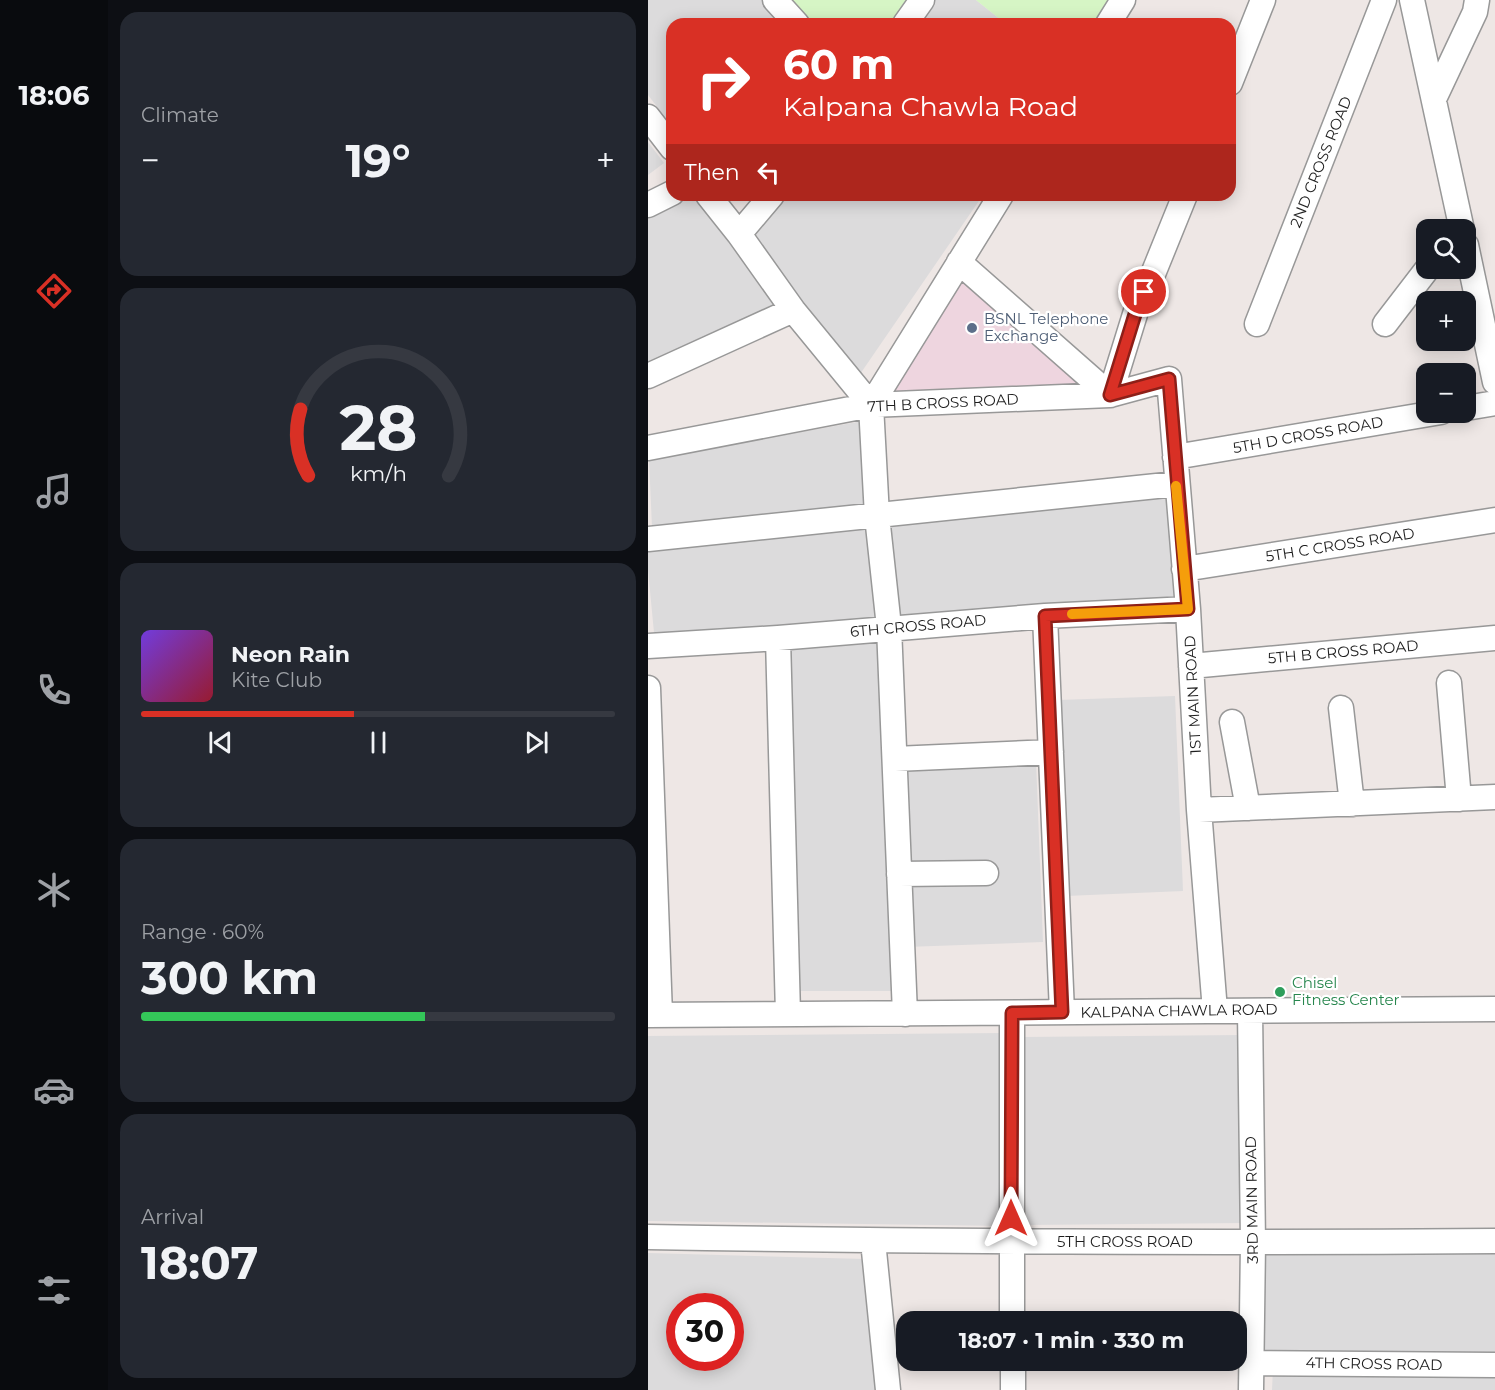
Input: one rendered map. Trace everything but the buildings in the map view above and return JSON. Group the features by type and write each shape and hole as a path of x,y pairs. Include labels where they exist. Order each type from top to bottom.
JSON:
{"street":[{"path":"775,0 792,18"},
{"path":"909,18 922,0"},
{"path":"1112,18 1123,0"},
{"path":"1236,68 1263,0"},
{"name":"2ND CROSS ROAD","path":"1257,324 1384,0"},
{"path":"1412,0 1459,219"},
{"path":"1434,99 1475,12 1477,0"},
{"path":"648,117 666,140"},
{"path":"648,205 666,196"},
{"path":"713,201 740,234 793,310 871,405"},
{"path":"740,234 767,201"},
{"path":"905,1014 889,627 877,516 871,405 997,201"},
{"path":"959,262 1110,395 1136,311 1183,201"},
{"path":"1385,324 1420,279"},
{"path":"1474,279 1491,347 1495,382"},
{"path":"648,376 793,310"},
{"name":"7TH B CROSS ROAD","path":"648,448 871,405 1110,395 1169,379"},
{"name":"1ST MAIN ROAD","path":"1169,379 1188,609 1199,810 1215,1011"},
{"path":"1476,406 1495,403"},
{"name":"5TH D CROSS ROAD","path":"1175,457 1416,416"},
{"path":"648,539 1176,484"},
{"name":"5TH C CROSS ROAD","path":"1184,569 1495,520"},
{"name":"6TH CROSS ROAD","path":"648,646 778,638 889,627 1045,616 1188,609"},
{"path":"1045,616 1062,1012"},
{"path":"778,638 788,1014"},
{"name":"5TH B CROSS ROAD","path":"1191,666 1495,638"},
{"path":"1449,683 1459,799"},
{"path":"648,688 654,1015"},
{"path":"1341,708 1352,804"},
{"path":"1232,722 1248,808"},
{"path":"895,759 1051,752"},
{"path":"1199,810 1495,797"},
{"path":"899,874 986,873"},
{"name":"KALPANA CHAWLA ROAD","path":"654,1015 1495,1009"},
{"name":"3RD MAIN ROAD","path":"1250,1011 1253,1243 1251,1390"},
{"path":"1012,1013 1012,1311"},
{"name":"5TH CROSS ROAD","path":"648,1237 1253,1243 1495,1241"},
{"path":"873,1241 888,1390"},
{"name":"4TH CROSS ROAD","path":"1253,1363 1495,1365"},
{"path":"1013,1371 1013,1390"}],"shaded area":[{"path":"648,0 764,0 780,18 666,18 666,118 648,95"},
{"path":"931,0 976,0 998,18 918,18"},
{"path":"648,142 664,163 648,175"},
{"path":"681,201 702,201 782,309 648,370 648,218"},
{"path":"781,201 979,201 856,380 754,237"},
{"name":"BSNL Telephone Exchange","path":"960,272 1082,383 871,405"},
{"path":"863,421 868,508 652,527 649,459"},
{"path":"1173,490 1183,596 893,623 883,518"},
{"path":"873,522 883,621 655,643 648,570 648,544"},
{"path":"881,635 899,991 795,991 781,642"},
{"path":"1175,696 1183,891 1066,896 1058,700"},
{"path":"1036,760 1043,942 906,947 899,765"},
{"path":"1004,1033 1002,1226 648,1221 648,1036"},
{"path":"1241,1035 1244,1223 1026,1225 1023,1037"},
{"path":"1495,1248 1495,1361 1261,1355 1263,1251"},
{"path":"648,1253 865,1259 877,1390 648,1390"},
{"path":"1273,1368 1495,1370 1495,1390 1272,1390"}],"green space":[{"path":"789,0 907,0 895,18 806,18"},
{"path":"976,0 1116,0 1104,18 998,18"}],"slow traffic":[{"path":"1072,614 1188,609 1176,486"}],"place":[{"name":"BSNL Telephone Exchange","path":"972,328"},
{"name":"Chisel Fitness Center","path":"1280,992"}],"route":[{"path":"1011,1218 1012,1013 1062,1012 1045,616 1188,609 1169,379 1110,395 1144,292"}]}
